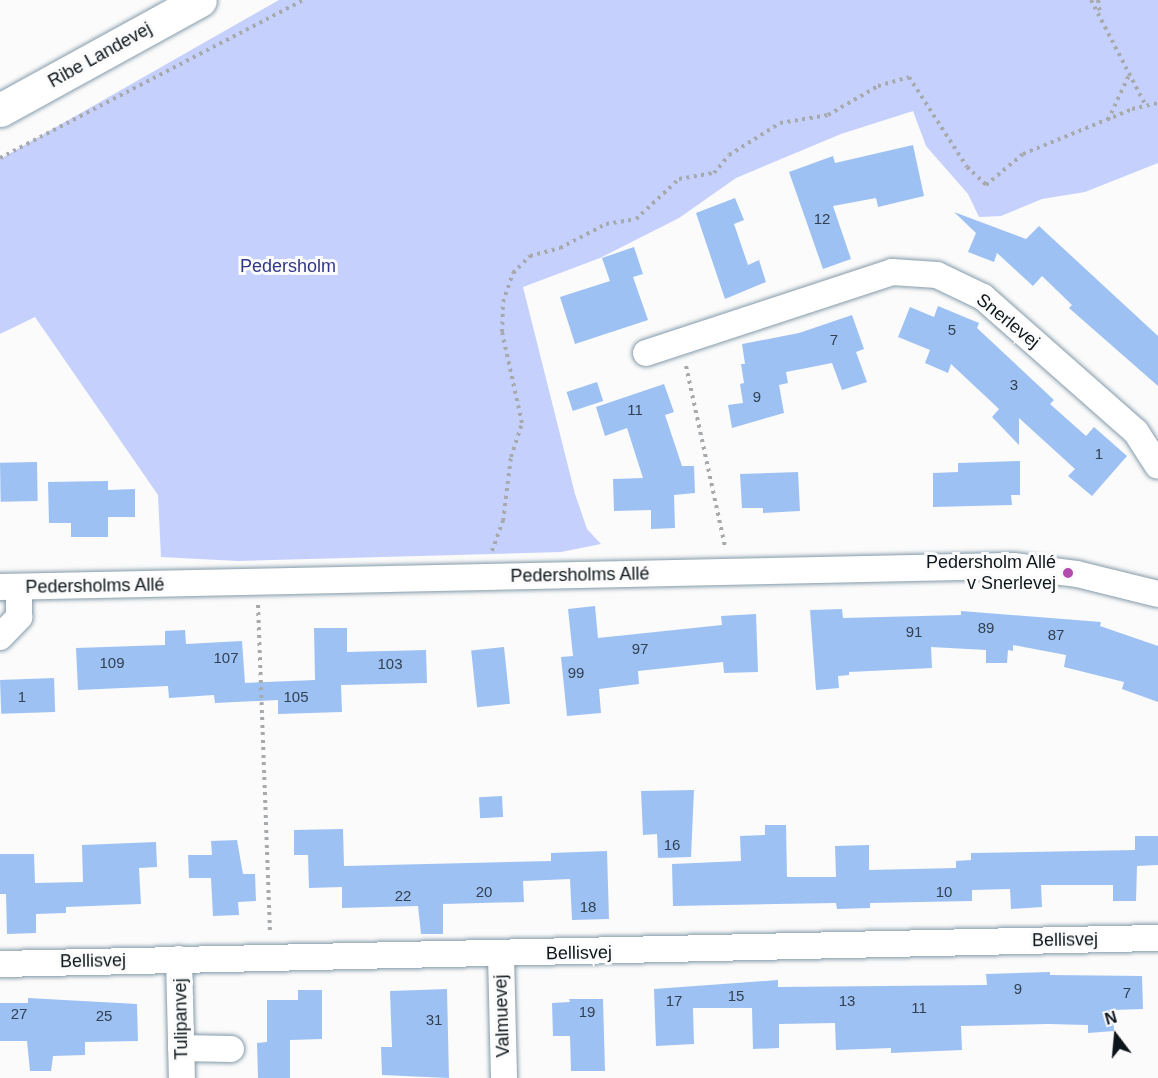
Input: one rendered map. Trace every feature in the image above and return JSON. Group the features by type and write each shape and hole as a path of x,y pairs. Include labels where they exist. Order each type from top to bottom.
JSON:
{"main road":[{"name":"Ribe Landevej","path":"0,110 200,0"}],"street":[{"name":"Snerlevej","path":"646,352 892,272 937,275 983,297 1136,432 1158,466"},
{"name":"Pedersholms Allé","path":"10,588 1014,566 1077,574 1158,594"},
{"path":"0,637 19,617 10,588"},
{"name":"Bellisvej","path":"0,964 501,955 1158,938"},
{"name":"Valmuevej","path":"501,955 504,1078"},
{"name":"Tulipanvej","path":"179,959 182,1078"},
{"path":"181,1048 231,1049"}],"path":[{"path":"0,158 303,0"},
{"path":"1091,0 1146,106"},
{"path":"1098,0 1100,15"},
{"path":"1108,120 1130,72"},
{"path":"483,577 503,521 511,457 522,423 502,332 503,302 513,273 530,256 560,248 606,224 636,219 679,179 714,173 729,155 780,123 828,115 878,86 909,77 967,167 986,185 1023,154 1158,103"},
{"path":"680,341 730,571"},
{"path":"257,582 271,958"}],"green space":[{"name":"Pedersholm","path":"279,0 1158,0 1158,163 1085,192 1042,199 1001,216 979,217 968,194 926,146 913,111 841,134 736,178 679,218 600,258 523,287 575,494 587,529 601,544 561,552 238,561 161,557 158,495 35,317 0,334 0,159"}],"building":[{"path":"913,145 924,196 878,207 876,198 833,206 851,259 823,269 789,172 833,156 835,163"},
{"path":"735,198 744,220 734,224 748,265 759,260 766,282 725,299 696,213"},
{"path":"954,212 1026,239 1039,226 1158,336 1158,386 1069,308 1072,305 1042,276 1033,286 997,253 994,262 968,252 976,233"},
{"path":"634,247 643,274 633,277 648,320 575,344 560,297 610,281 602,258"},
{"path":"938,306 979,323 977,328 1054,400 1050,404 1086,436 1094,427 1127,456 1092,496 1068,476 1075,469 1019,418 1019,445 992,417 999,409 951,364 948,373 925,363 930,350 898,337 910,307 934,317"},
{"path":"852,315 864,349 856,352 867,382 842,390 832,363 786,372 788,383 779,385 784,413 732,428 728,405 743,403 740,384 744,383 741,364 745,364 742,344 799,333"},
{"path":"597,382 603,401 573,411 567,392"},
{"path":"664,384 674,412 665,415 682,466 694,466 695,493 674,495 675,528 651,529 651,510 614,511 613,479 643,478 627,428 605,436 596,407"},
{"path":"1020,461 1020,495 1011,495 1012,505 933,507 933,473 958,472 958,463"},
{"path":"37,462 38,501 1,502 0,463"},
{"path":"798,472 800,511 763,513 763,508 742,508 740,474"},
{"path":"108,481 108,490 135,489 135,517 108,517 108,537 71,537 71,523 49,523 48,482"},
{"path":"595,606 598,638 722,625 721,616 756,614 758,672 724,673 723,662 638,671 639,684 599,689 601,713 567,716 561,657 573,656 568,609"},
{"path":"842,609 843,618 961,615 961,611 1101,622 1100,626 1158,646 1158,702 1122,689 1124,682 1064,667 1066,655 1013,645 1013,651 1008,650 1007,663 986,663 986,650 931,647 932,668 849,672 849,675 838,676 839,688 816,690 810,610"},
{"path":"314,628 347,628 347,652 426,650 427,683 341,685 342,712 278,714 278,700 215,703 214,695 169,698 168,686 78,690 76,648 165,645 165,631 185,630 186,644 242,641 245,683 315,680"},
{"path":"504,647 510,704 477,707 471,650"},
{"path":"54,678 55,712 1,714 0,680"},
{"path":"694,790 691,857 658,858 657,834 643,835 641,791"},
{"path":"502,796 503,817 480,818 479,797"},
{"path":"765,825 786,825 787,877 836,877 835,846 869,845 869,870 956,868 956,861 971,860 971,853 1135,850 1135,836 1158,836 1158,865 1137,866 1136,901 1113,901 1113,885 1041,885 1042,907 1011,909 1010,889 972,890 972,901 870,903 870,908 837,909 836,903 673,906 672,864 741,861 740,836 765,835"},
{"path":"343,829 344,866 551,861 551,853 607,851 609,919 572,920 570,879 523,881 524,902 443,904 443,934 421,934 418,906 342,908 342,887 309,888 308,855 294,855 294,830"},
{"path":"237,840 243,874 255,874 256,901 238,902 239,915 213,916 211,878 189,878 188,855 212,855 211,841"},
{"path":"156,842 157,867 139,868 141,904 66,907 66,913 36,914 36,933 7,934 6,894 0,894 0,854 34,854 35,883 83,882 82,845"},
{"path":"1050,972 1050,975 1142,976 1143,1009 1113,1010 1114,1031 1088,1033 1088,1025 961,1026 962,1050 891,1053 891,1048 836,1050 835,1023 779,1024 779,1048 753,1049 752,1008 693,1008 694,1044 656,1046 654,989 778,980 778,987 987,985 986,974"},
{"path":"447,989 449,1078 382,1075 381,1047 392,1047 390,991"},
{"path":"298,990 322,990 322,1039 290,1040 290,1078 258,1078 257,1043 267,1042 267,1000 298,1000"},
{"path":"28,998 137,1004 138,1041 85,1042 85,1055 53,1056 51,1071 30,1071 27,1041 0,1041 0,1003 28,1003"},
{"path":"569,999 603,999 605,1071 571,1071 570,1036 553,1036 552,1003 570,1002"}],"place":[{"name":"Pedersholm Allé v Snerlevej","path":"1068,573"}]}
